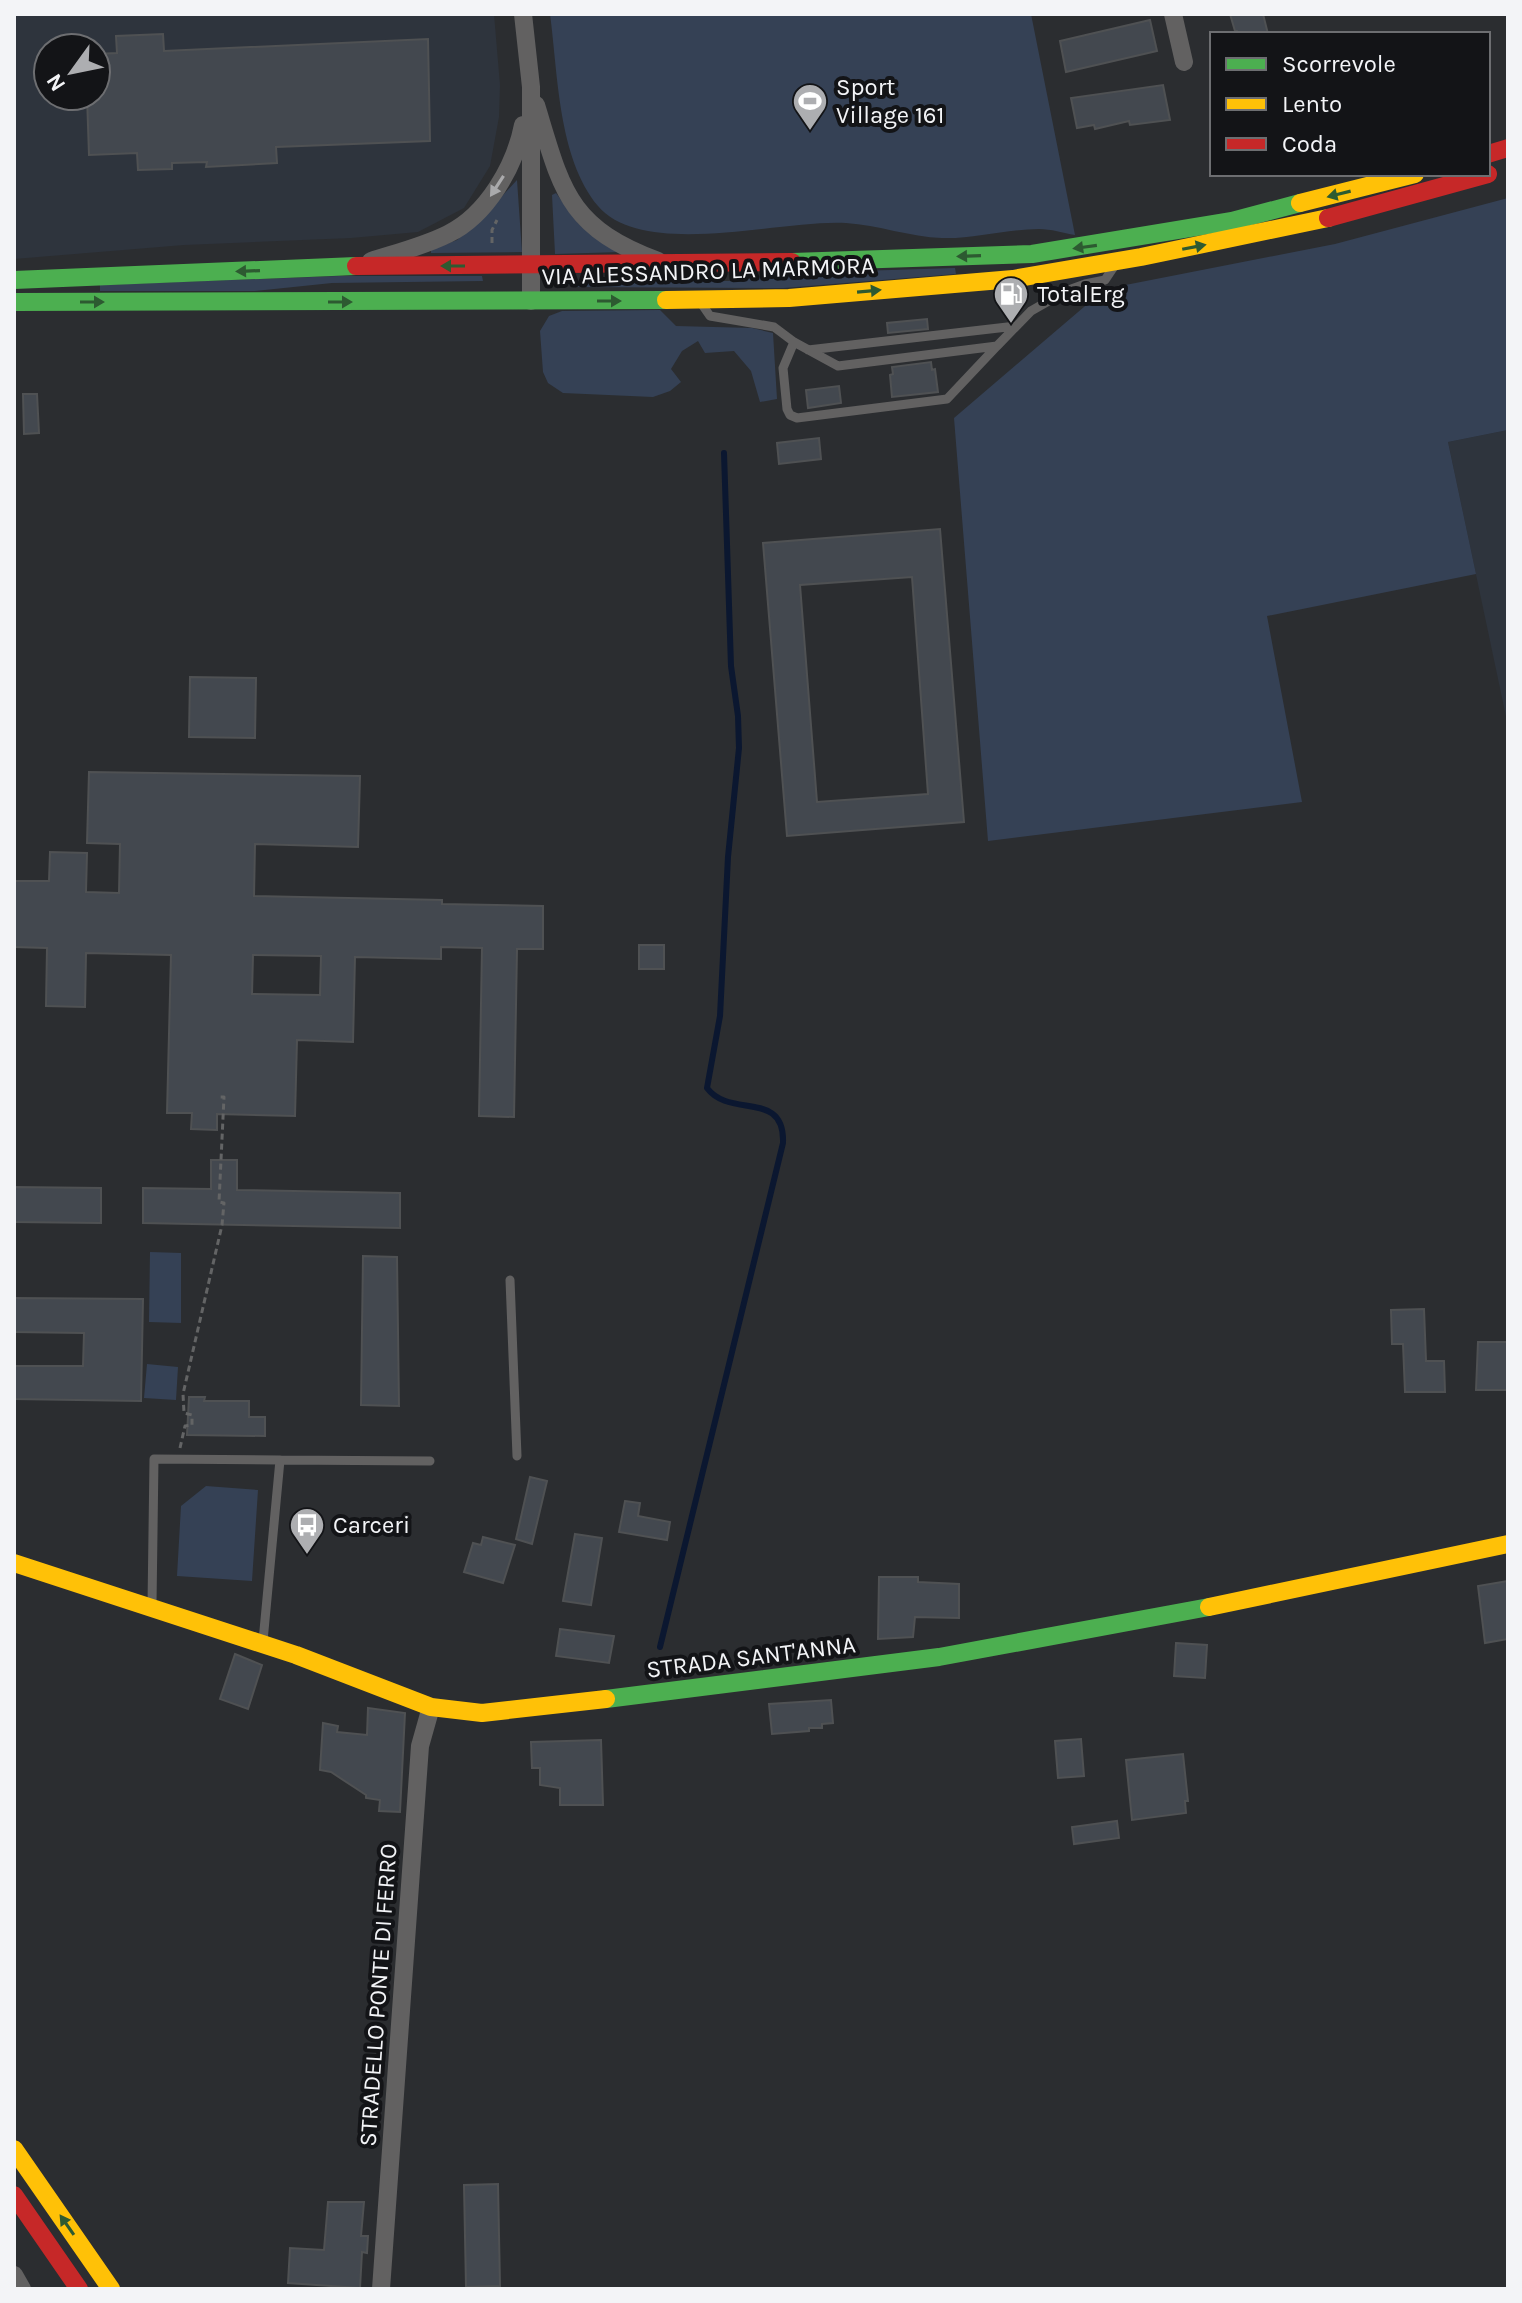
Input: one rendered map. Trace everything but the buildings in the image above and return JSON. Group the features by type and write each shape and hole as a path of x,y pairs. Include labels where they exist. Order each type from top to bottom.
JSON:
{"main road":[{"name":"VIA ALESSANDRO LA MARMORA","path":"14,280 354,266 773,263 1032,254 1232,221 1407,176"},
{"name":"VIA ALESSANDRO LA MARMORA","path":"14,302 789,298 1013,279 1312,223 1481,176"},
{"name":"STRADA SANT'ANNA","path":"14,1563 263,1645 431,1707 482,1713 939,1657 1144,1621 1508,1544"},
{"path":"14,2149 111,2289"},
{"path":"14,2195 79,2289"}],"street":[{"path":"523,14 531,87 531,301"},
{"path":"1173,14 1184,62"},
{"path":"531,87 562,188 574,205 586,220 608,237 637,253 665,263"},
{"path":"354,266 449,234 481,210 519,145 531,87"},
{"name":"STRADELLO PONTE DI FERRO","path":"381,2289 420,1746 431,1707"},
{"path":"14,2275 22,2289"}],"lane":[{"path":"794,342 783,368 787,409 790,415 797,418 947,399 1031,311 1066,291 1105,280 1117,261"},
{"path":"699,300 710,316 774,327 794,342 838,366 997,346"},
{"path":"808,350 1016,326"},
{"path":"510,1280 517,1456"},
{"path":"152,1608 154,1459 430,1461"},
{"path":"263,1645 280,1460"}],"path":[{"path":"492,266 492,230 498,218"},
{"path":"179,1459 180,1439 185,1435 185,1426 192,1425 192,1415 184,1413 183,1394 222,1225 224,1203 219,1202 224,1097 218,1097"}],"shaded area":[{"path":"14,14 494,14 500,85 499,117 490,166 464,208 418,232 184,245 14,259"},
{"name":"Sport Village 161","path":"550,14 1031,14 1075,235 1039,229 942,238 846,223 680,234 647,231 619,222 598,206 585,186 567,140"},
{"path":"517,180 522,252 431,253 431,250 457,240"},
{"path":"556,193 578,223 620,252 555,254 552,195"},
{"path":"1508,198 1508,430 1448,442 1476,574 1267,616 1302,802 988,841 954,418 1105,289 1335,244"},
{"path":"955,268 956,274 784,288 572,287 568,284 728,281 794,273"},
{"path":"338,276 482,276 483,281 332,283 255,291 100,291 100,285"},
{"path":"660,310 676,326 752,328 773,333 777,399 760,402 751,371 734,351 705,353 698,341 682,351 671,369 681,382 670,391 653,397 563,393 548,383 543,372 540,331 549,316 562,311"},
{"path":"1508,430 1508,726 1448,442"},
{"path":"150,1252 181,1253 181,1323 149,1322"},
{"path":"147,1364 178,1367 176,1400 144,1398"},
{"path":"206,1486 258,1490 252,1581 177,1576 181,1506"}],"waterway":[{"path":"660,1647 783,1143 781,1126 775,1116 766,1110 729,1102 707,1088 720,1016 728,857 739,748 731,666 724,453"}],"traffic: fast":[{"path":"792,262 1032,254 1232,221 1300,203"},
{"path":"14,280 356,266"},
{"path":"14,302 666,300"},
{"path":"606,1699 939,1657 1209,1607"}],"traffic: slow":[{"path":"1300,203 1407,176"},
{"path":"666,300 789,298 1013,279 1141,257 1328,218"},
{"path":"1209,1607 1508,1544"},
{"path":"14,1563 296,1655 431,1707 482,1713 606,1699"},
{"path":"14,2149 111,2289"}],"traffic: jam":[{"path":"1490,153 1508,148"},
{"path":"1328,218 1481,176"},
{"path":"356,266 792,262"},
{"path":"14,2195 79,2289"}],"place":[{"name":"Sport Village 161","path":"810,132"},
{"name":"TotalErg","path":"1011,325"},
{"name":"Carceri","path":"307,1556"}]}
